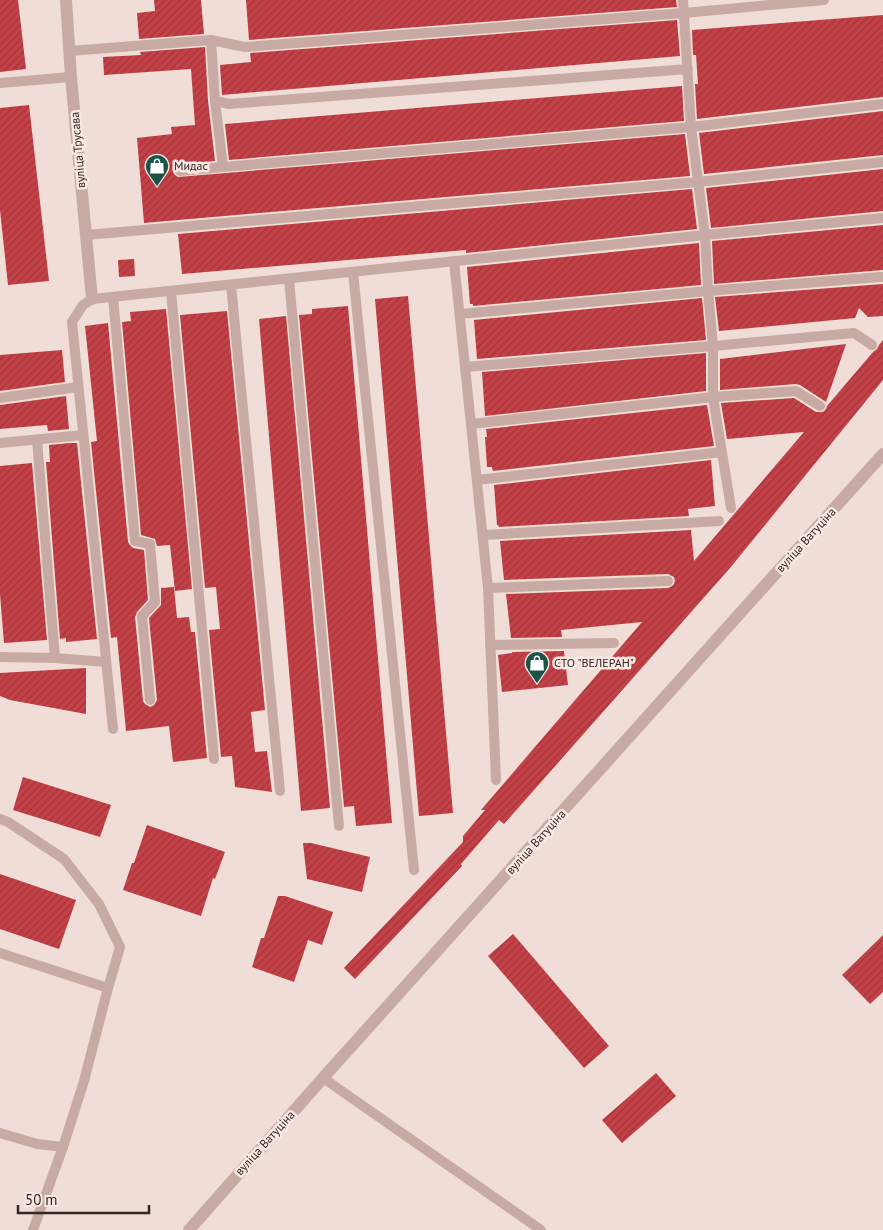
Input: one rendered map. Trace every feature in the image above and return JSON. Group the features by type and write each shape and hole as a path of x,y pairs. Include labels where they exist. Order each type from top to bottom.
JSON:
{"street":[{"name":"вуліца Трусава","path":"66,0 71,77 92,299"},
{"name":"вуліца Ватуціна","path":"189,1230 883,454"}],"lane":[{"path":"683,0 691,127 705,235 708,291 714,346 713,397 731,508"},
{"path":"69,51 211,40 244,47 684,13 824,0"},
{"path":"211,40 222,167"},
{"path":"215,101 229,104 688,69"},
{"path":"0,84 71,77"},
{"path":"180,171 691,127 883,104"},
{"path":"86,235 698,182 883,162"},
{"path":"112,729 72,322 82,305 92,299 883,218"},
{"path":"454,261 488,588 496,780"},
{"path":"353,272 414,870"},
{"path":"460,314 883,277"},
{"path":"289,279 338,826"},
{"path":"231,285 280,791"},
{"path":"171,291 214,759"},
{"path":"113,297 135,541 150,544 155,602 142,616 150,700"},
{"path":"465,367 854,333 872,345"},
{"path":"0,398 78,387"},
{"path":"471,424 713,397 796,391 820,406"},
{"path":"0,444 83,435"},
{"path":"37,440 55,658"},
{"path":"477,480 722,452"},
{"path":"482,535 719,521"},
{"path":"488,588 668,581"},
{"path":"490,645 614,643"},
{"path":"0,657 55,658 106,662"},
{"path":"0,820 8,822 64,859 100,904 120,947 84,1082 33,1230"},
{"path":"0,953 108,988"},
{"path":"323,1078 542,1230"},
{"path":"0,1133 38,1144 63,1147"}],"building":[{"path":"0,0 18,0 26,69 0,72"},
{"path":"154,0 201,0 204,34 139,39 137,13 155,11"},
{"path":"246,0 676,0 677,7 249,40"},
{"path":"883,15 883,97 697,119 695,84 698,84 696,55 693,55 692,30"},
{"path":"677,20 680,56 222,95 220,65 251,62 250,53"},
{"path":"205,47 208,101 215,161 176,165 173,172 178,177 685,134 690,176 144,223 137,138 172,134 171,127 195,125 191,69 104,75 103,57 141,55 140,52"},
{"path":"682,86 684,121 229,160 225,124"},
{"path":"29,105 49,281 8,285 0,210 0,108"},
{"path":"883,111 883,155 704,174 699,133"},
{"path":"883,169 883,211 711,228 706,188"},
{"path":"692,189 697,229 466,253 466,250 182,274 178,234"},
{"path":"883,225 883,270 714,284 712,241"},
{"path":"699,243 701,285 473,306 473,304 470,304 467,267"},
{"path":"134,259 135,276 119,277 118,260"},
{"path":"883,284 883,316 868,317 859,308 855,318 719,331 715,297"},
{"path":"408,296 453,813 419,816 375,299"},
{"path":"702,298 706,340 477,359 474,320"},
{"path":"348,306 392,823 356,826 354,806 344,807 299,315 312,314 312,309"},
{"path":"166,309 192,589 175,591 170,545 157,546 155,539 141,535 122,322 131,321 130,312"},
{"path":"227,311 265,710 251,712 255,752 267,751 272,792 235,787 232,756 221,757 209,630 220,629 216,587 205,588 180,315"},
{"path":"286,316 330,808 301,811 259,319"},
{"path":"108,323 128,542 133,548 144,550 148,600 135,617 143,701 150,707 157,700 149,618 161,605 161,588 174,587 177,618 189,617 191,632 195,632 207,758 173,762 169,726 126,731 117,637 111,638 91,442 97,441 85,326"},
{"path":"883,340 883,380 730,568 504,824 499,820 461,864 462,866 355,979 344,968 463,842 463,836 485,810 481,810 642,622 561,630 562,637 511,638 506,594 668,588 674,584 675,580 674,577 668,574 504,580 500,541 691,530 694,561 804,432 727,439 721,403 794,398 816,412 823,412"},
{"path":"846,344 826,402 796,384 720,390 720,359"},
{"path":"62,350 65,382 0,391 0,355"},
{"path":"706,353 706,391 485,416 482,372"},
{"path":"66,396 69,429 48,431 47,425 0,429 0,405"},
{"path":"707,405 714,446 493,471 492,467 487,467 486,429"},
{"path":"77,443 97,639 66,642 66,638 60,639 46,462 50,462 49,445"},
{"path":"711,460 715,506 688,509 689,516 499,527 497,525 494,485"},
{"path":"32,463 47,640 4,643 0,594 0,466"},
{"path":"564,651 568,685 502,692 498,655 512,652"},
{"path":"86,668 86,714 10,700 0,696 0,673"},
{"path":"23,777 111,805 100,837 13,810"},
{"path":"147,825 225,852 215,879 213,878 201,916 123,890"},
{"path":"303,843 311,843 370,857 362,892 307,879"},
{"path":"0,874 76,900 59,949 0,929"},
{"path":"278,896 285,896 333,912 322,945 308,940 294,982 252,967 261,938 264,938"},
{"path":"513,934 609,1046 584,1068 488,956"},
{"path":"883,935 883,992 870,1004 842,975"},
{"path":"656,1073 676,1096 622,1143 602,1120"}],"place":[{"name":"Мидас","path":"157,187"},
{"name":"СТО \"ВЕЛЕРАН\"","path":"537,684"}]}
